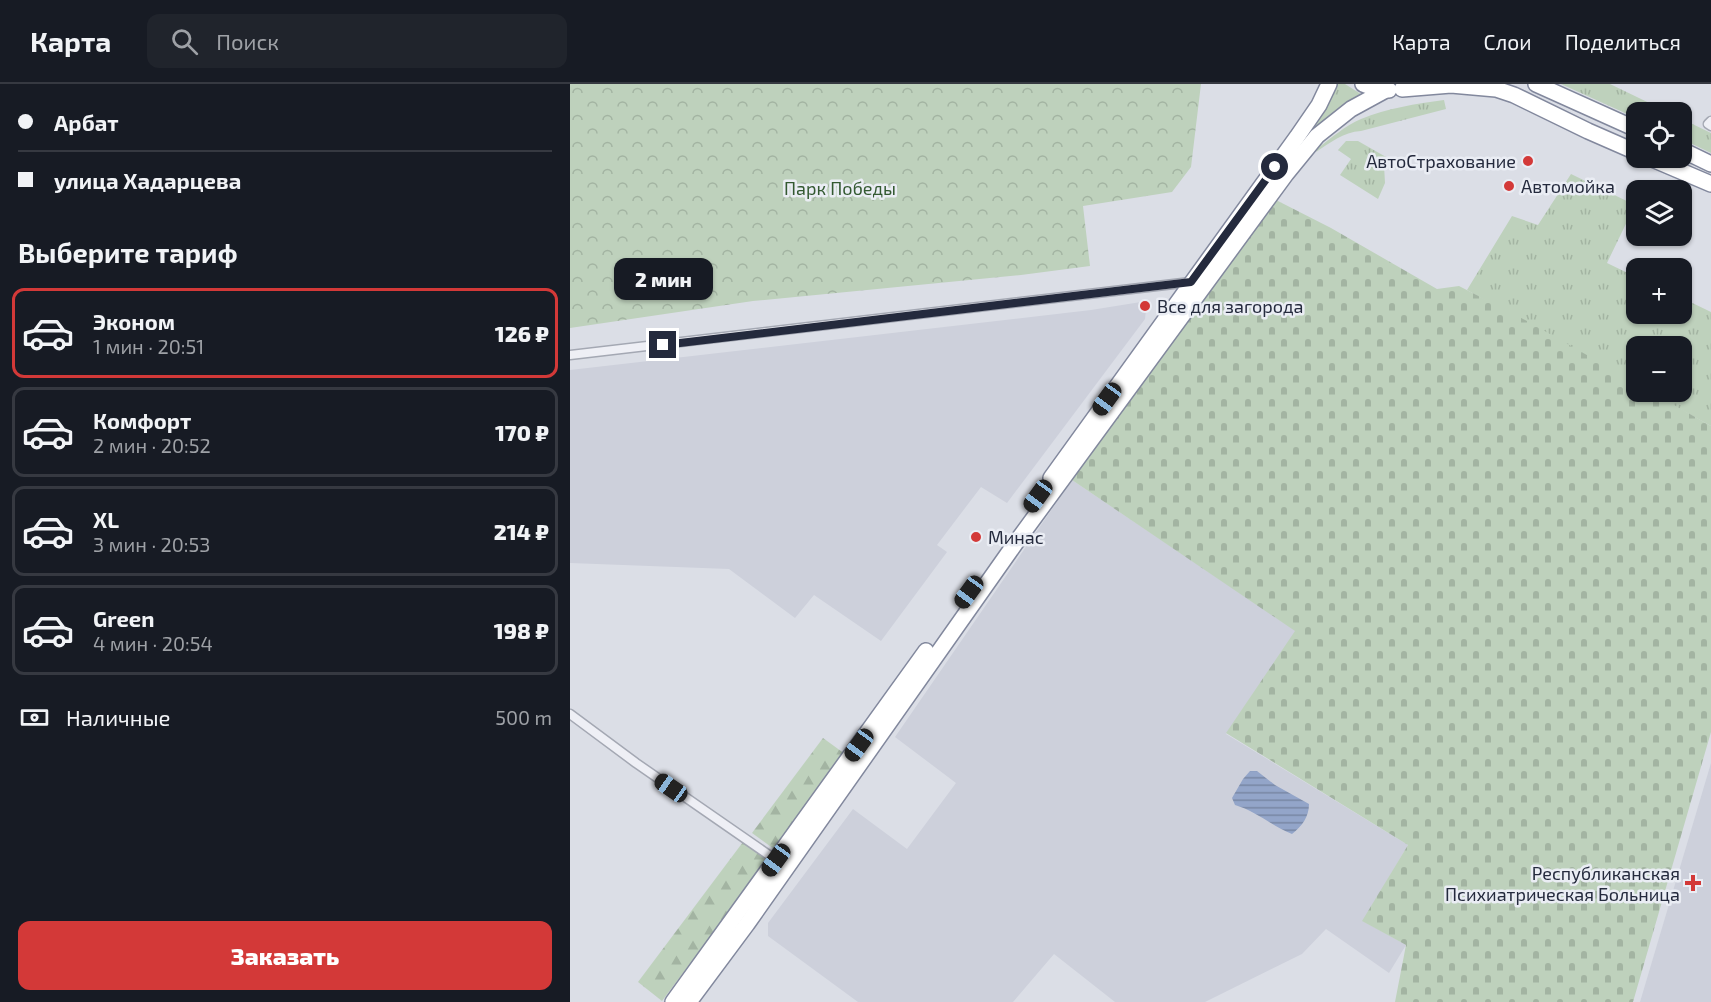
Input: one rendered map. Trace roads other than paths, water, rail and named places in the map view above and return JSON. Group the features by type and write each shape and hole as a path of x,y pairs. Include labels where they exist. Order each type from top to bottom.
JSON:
{"highway":[{"path":"673,1002 1302,130 1319,105 1329,84"},
{"path":"1363,84 1384,90"},
{"path":"1536,84 1626,124"},
{"path":"689,1002 747,924 1017,541 1286,174 1317,136 1351,109 1384,90 1407,86 1451,85 1496,89 1514,95 1626,147"},
{"path":"1692,155 1711,164"},
{"path":"1673,168 1711,184"}],"street":[{"path":"1711,121 1708,124 1711,126"},
{"path":"570,355 1191,282"},
{"path":"570,714 636,763 776,860"}],"water":[{"path":"1250,771 1257,771 1275,785 1309,804 1304,821 1292,834 1235,805 1232,798"}],"place":[{"name":"АвтоСтрахование","path":"1528,161"},
{"name":"Автомойка","path":"1509,186"},
{"name":"Все для загорода","path":"1145,306"},
{"name":"Минас","path":"976,537"},
{"name":"Республиканская Психиатрическая Больница","path":"1693,883"}],"park label":[{"name":"Парк Победы","path":"840,188"}]}
